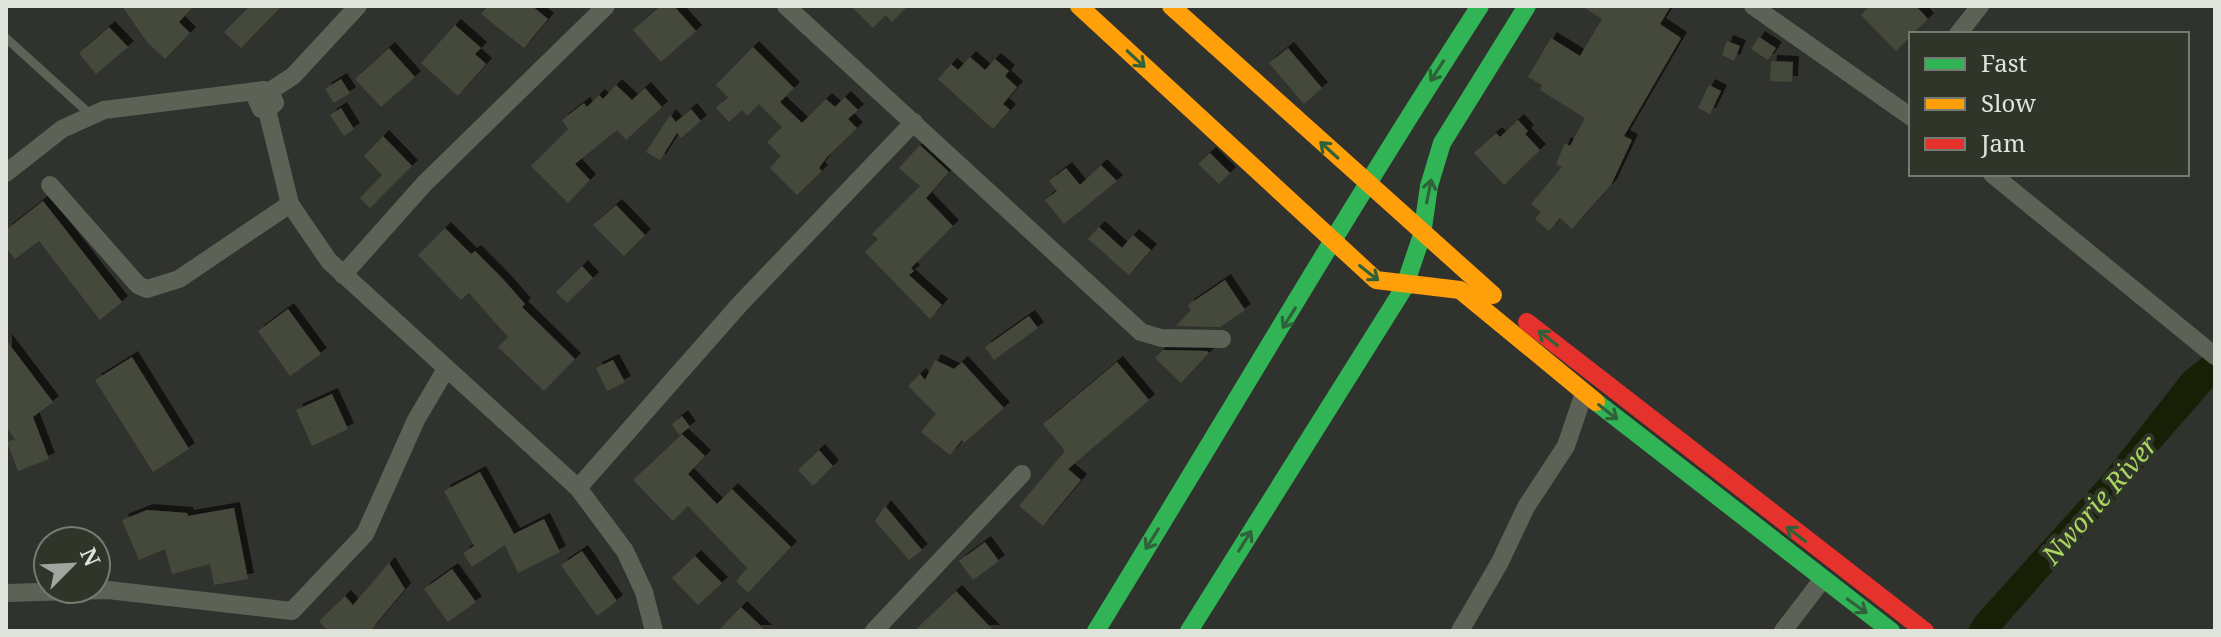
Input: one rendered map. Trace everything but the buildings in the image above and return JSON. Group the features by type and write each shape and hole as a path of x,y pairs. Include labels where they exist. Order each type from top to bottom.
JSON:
{"street":[{"path":"6,173 62,129 92,116 149,102 220,95 267,99 293,76 358,6"},
{"path":"343,275 424,184 606,6"},
{"path":"786,6 1141,332 1161,338 1222,339"},
{"path":"1079,6 1376,280 1404,288 1434,285 1460,290 1584,393 1891,631"},
{"path":"1171,6 1422,235 1796,534 1925,631"},
{"path":"1096,631 1369,186 1394,138 1480,6"},
{"path":"1189,631 1404,288 1422,235 1429,186 1442,143 1527,6"},
{"path":"1753,6 1905,113"},
{"path":"1960,32 1980,6"},
{"path":"267,99 290,204 343,275 578,488 625,551 644,592 654,631"},
{"path":"578,488 740,304 914,122"},
{"path":"1994,176 2212,353"},
{"path":"50,185 138,285 147,289 179,279 290,204"},
{"path":"6,593 108,590 292,611 302,605 365,534 416,420 446,369"},
{"path":"1460,631 1500,562 1526,507 1566,446 1584,393"},
{"path":"874,631 1022,474"},
{"path":"1783,631 1822,580"}],"lane":[{"path":"6,38 92,116"}],"water":[{"name":"Nworie River","path":"2215,348 2215,385 2000,631 1967,631 1975,617 2104,474 2184,372"}],"traffic: fast":[{"path":"1096,631 1334,239 1480,6"},
{"path":"1189,631 1404,288 1422,235 1429,186 1442,143 1527,6"},
{"path":"1596,402 1891,631"}],"traffic: slow":[{"path":"1079,6 1376,280 1460,290 1596,402"},
{"path":"1171,6 1493,295"}],"traffic: jam":[{"path":"1527,322 1925,631"}]}
